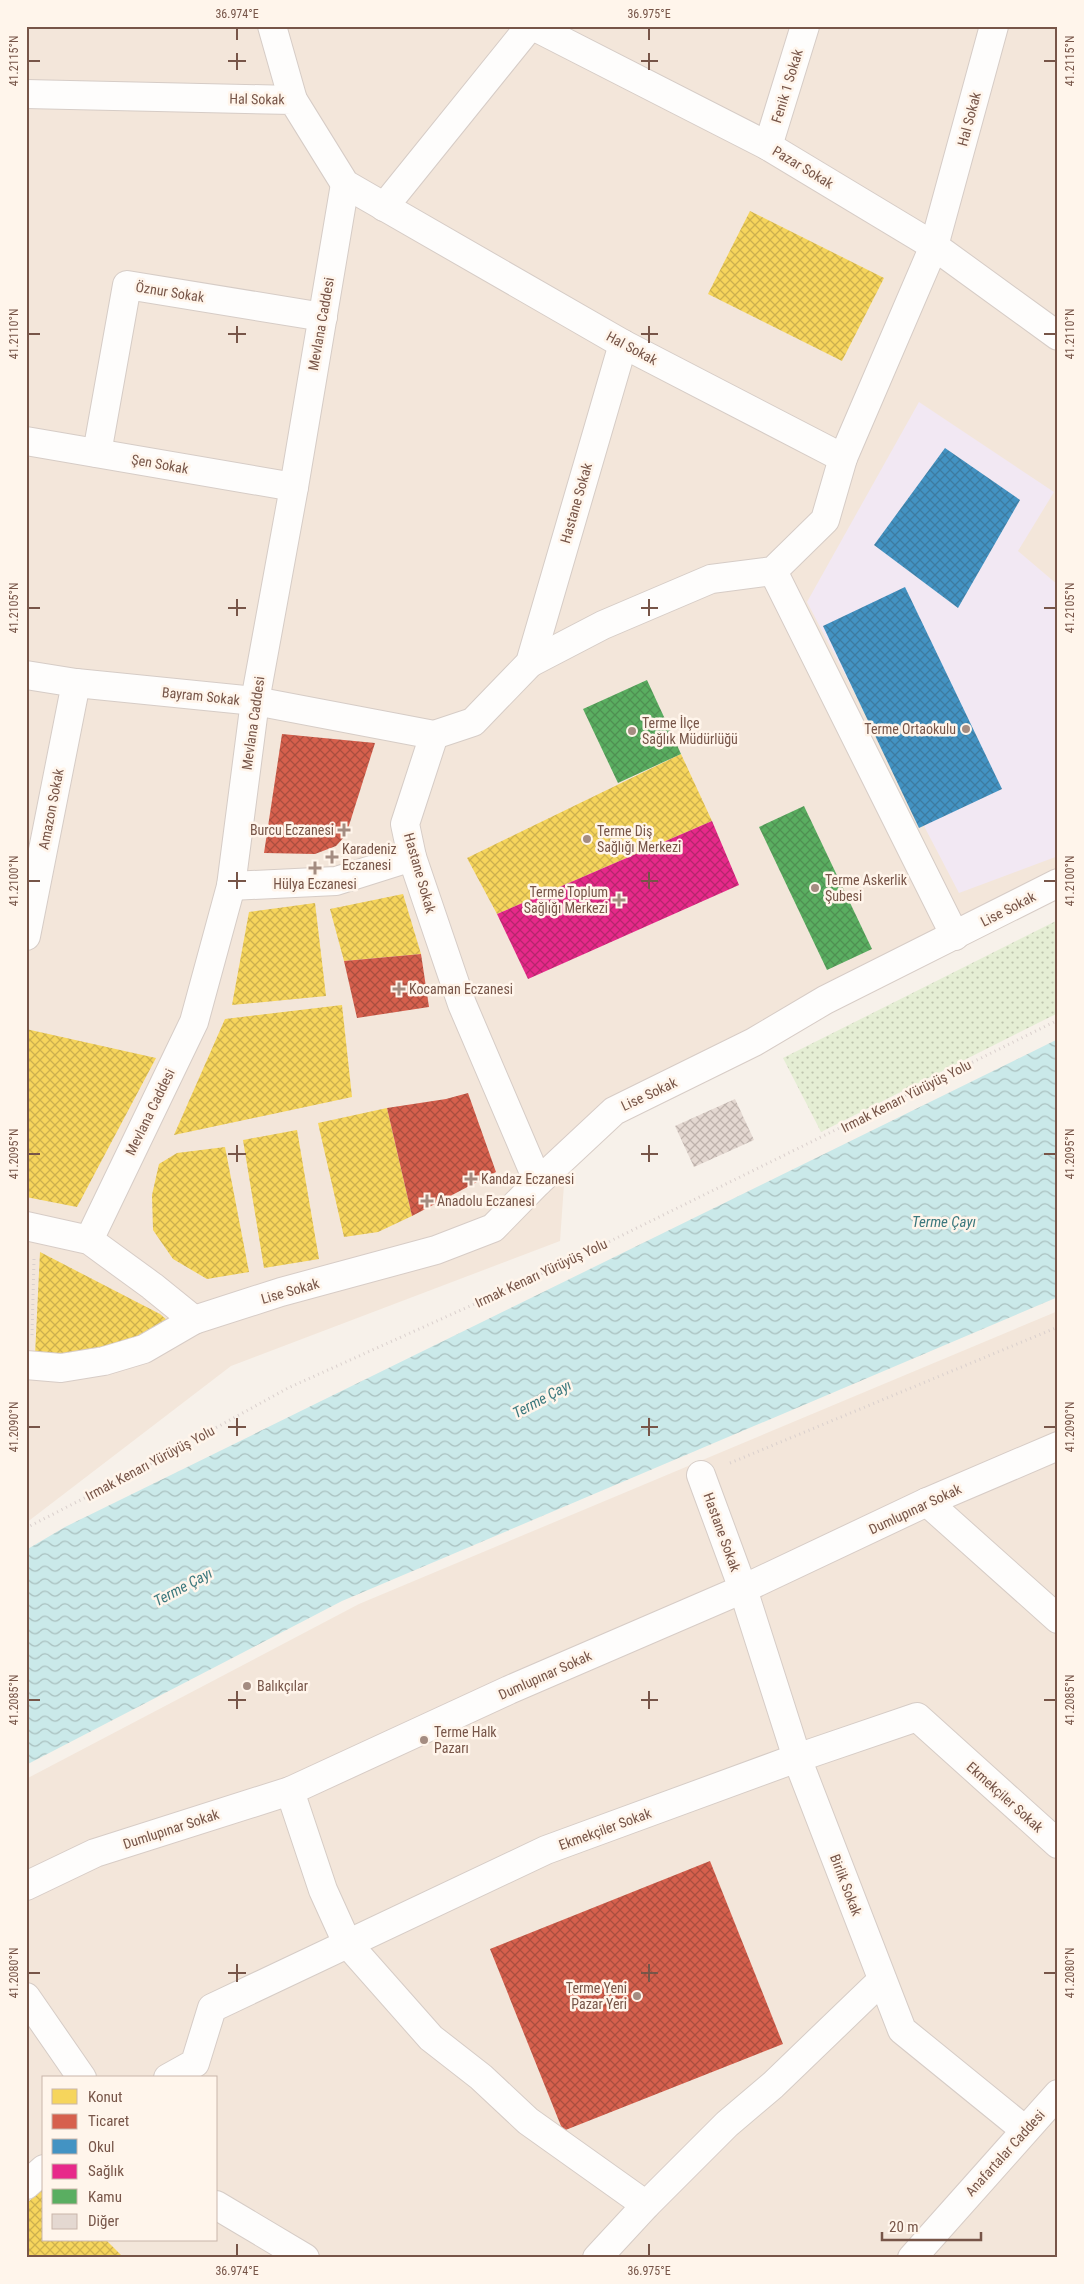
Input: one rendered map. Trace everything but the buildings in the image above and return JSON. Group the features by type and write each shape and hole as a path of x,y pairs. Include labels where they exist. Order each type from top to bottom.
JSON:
{"street":[{"path":"272,26 293,100"},
{"path":"384,207 531,26"},
{"name":"Pazar Sokak","path":"531,26 768,146 934,246 1058,336"},
{"name":"Fenik 1 Sokak","path":"768,146 805,26"},
{"name":"Hal Sokak","path":"26,94 293,100 345,184 623,344 843,458 934,246 994,26"},
{"name":"Mevlana Caddesi","path":"89,1240 194,1022 231,886 255,702 294,487 345,184"},
{"name":"Öznur Sokak","path":"97,453 127,285 322,317"},
{"name":"Hastane Sokak","path":"538,1182 462,1004 412,857 406,824 434,735 473,722 530,663 623,344"},
{"name":"Şen Sokak","path":"26,441 294,487"},
{"path":"530,663 603,625 711,579 773,571 825,520 843,458"},
{"path":"773,571 955,936"},
{"name":"Bayram Sokak","path":"26,675 76,683 255,702 434,735"},
{"name":"Amazon Sokak","path":"26,936 76,683"},
{"path":"231,886 336,881 412,857"},
{"name":"Lise Sokak","path":"29,1365 61,1368 104,1361 144,1349 194,1320 281,1292 436,1250 493,1228 538,1182 614,1111 745,1047 825,1000 1058,883"},
{"path":"30,1227 89,1240 152,1286 194,1320"},
{"name":"Dumlupınar Sokak","path":"26,1886 95,1854 290,1791 509,1690 743,1589 927,1502 1058,1446"},
{"name":"Hastane Sokak","path":"701,1475 743,1589"},
{"path":"927,1502 1058,1619"},
{"name":"Birlik Sokak","path":"743,1589 797,1758 902,2030 1026,2130"},
{"name":"Ekmekçiler Sokak","path":"172,2076 195,2063 212,2008 347,1943 546,1850 797,1758 917,1718 1058,1844"},
{"path":"290,1791 323,1890 347,1943 431,2038 481,2077 528,2121 646,2205"},
{"path":"597,2258 646,2205 727,2124 773,2084 882,1980"},
{"path":"26,1997 81,2076"},
{"name":"Anafartalar Caddesi","path":"912,2258 1058,2094"},
{"path":"26,2185 42,2170"},
{"path":"218,2206 305,2258"}],"path":[{"name":"Irmak Kenarı Yürüyüş Yolu","path":"26,1528 141,1469 288,1388 570,1261 1058,1020"},
{"path":"29,1365 30,1227"},
{"path":"701,1475 1058,1327"}],"shaded area":[{"path":"26,26 1058,26 1058,890 614,1111 566,1156 560,1241 231,1366 26,1523"},
{"name":"Terme Ortaokulu","path":"919,402 1054,492 1018,551 1058,585 1058,856 959,893 807,602"},
{"path":"1058,1311 1058,2258 26,2258 26,1779 359,1604"}],"green space":[{"path":"1058,920 1058,1013 821,1132 783,1058"}],"water":[{"name":"Terme Çayı","path":"1058,1039 1058,1297 342,1601 26,1765 26,1550 65,1527"}],"place":[{"name":"Terme Ortaokulu","path":"966,729"},
{"name":"Terme İlçe Sağlık Müdürlüğü","path":"632,731"},
{"name":"Burcu Eczanesi","path":"344,830"},
{"name":"Terme Diş Sağlığı Merkezi","path":"587,839"},
{"name":"Karadeniz Eczanesi","path":"332,857"},
{"name":"Hülya Eczanesi","path":"315,868"},
{"name":"Terme Askerlik Şubesi","path":"815,888"},
{"name":"Terme Toplum Sağlığı Merkezi","path":"619,900"},
{"name":"Kocaman Eczanesi","path":"399,989"},
{"name":"Kandaz Eczanesi","path":"471,1179"},
{"name":"Anadolu Eczanesi","path":"427,1201"},
{"name":"Balıkçılar","path":"247,1686"},
{"name":"Terme Halk Pazarı","path":"424,1740"},
{"name":"Terme Yeni Pazar Yeri","path":"637,1996"}]}
